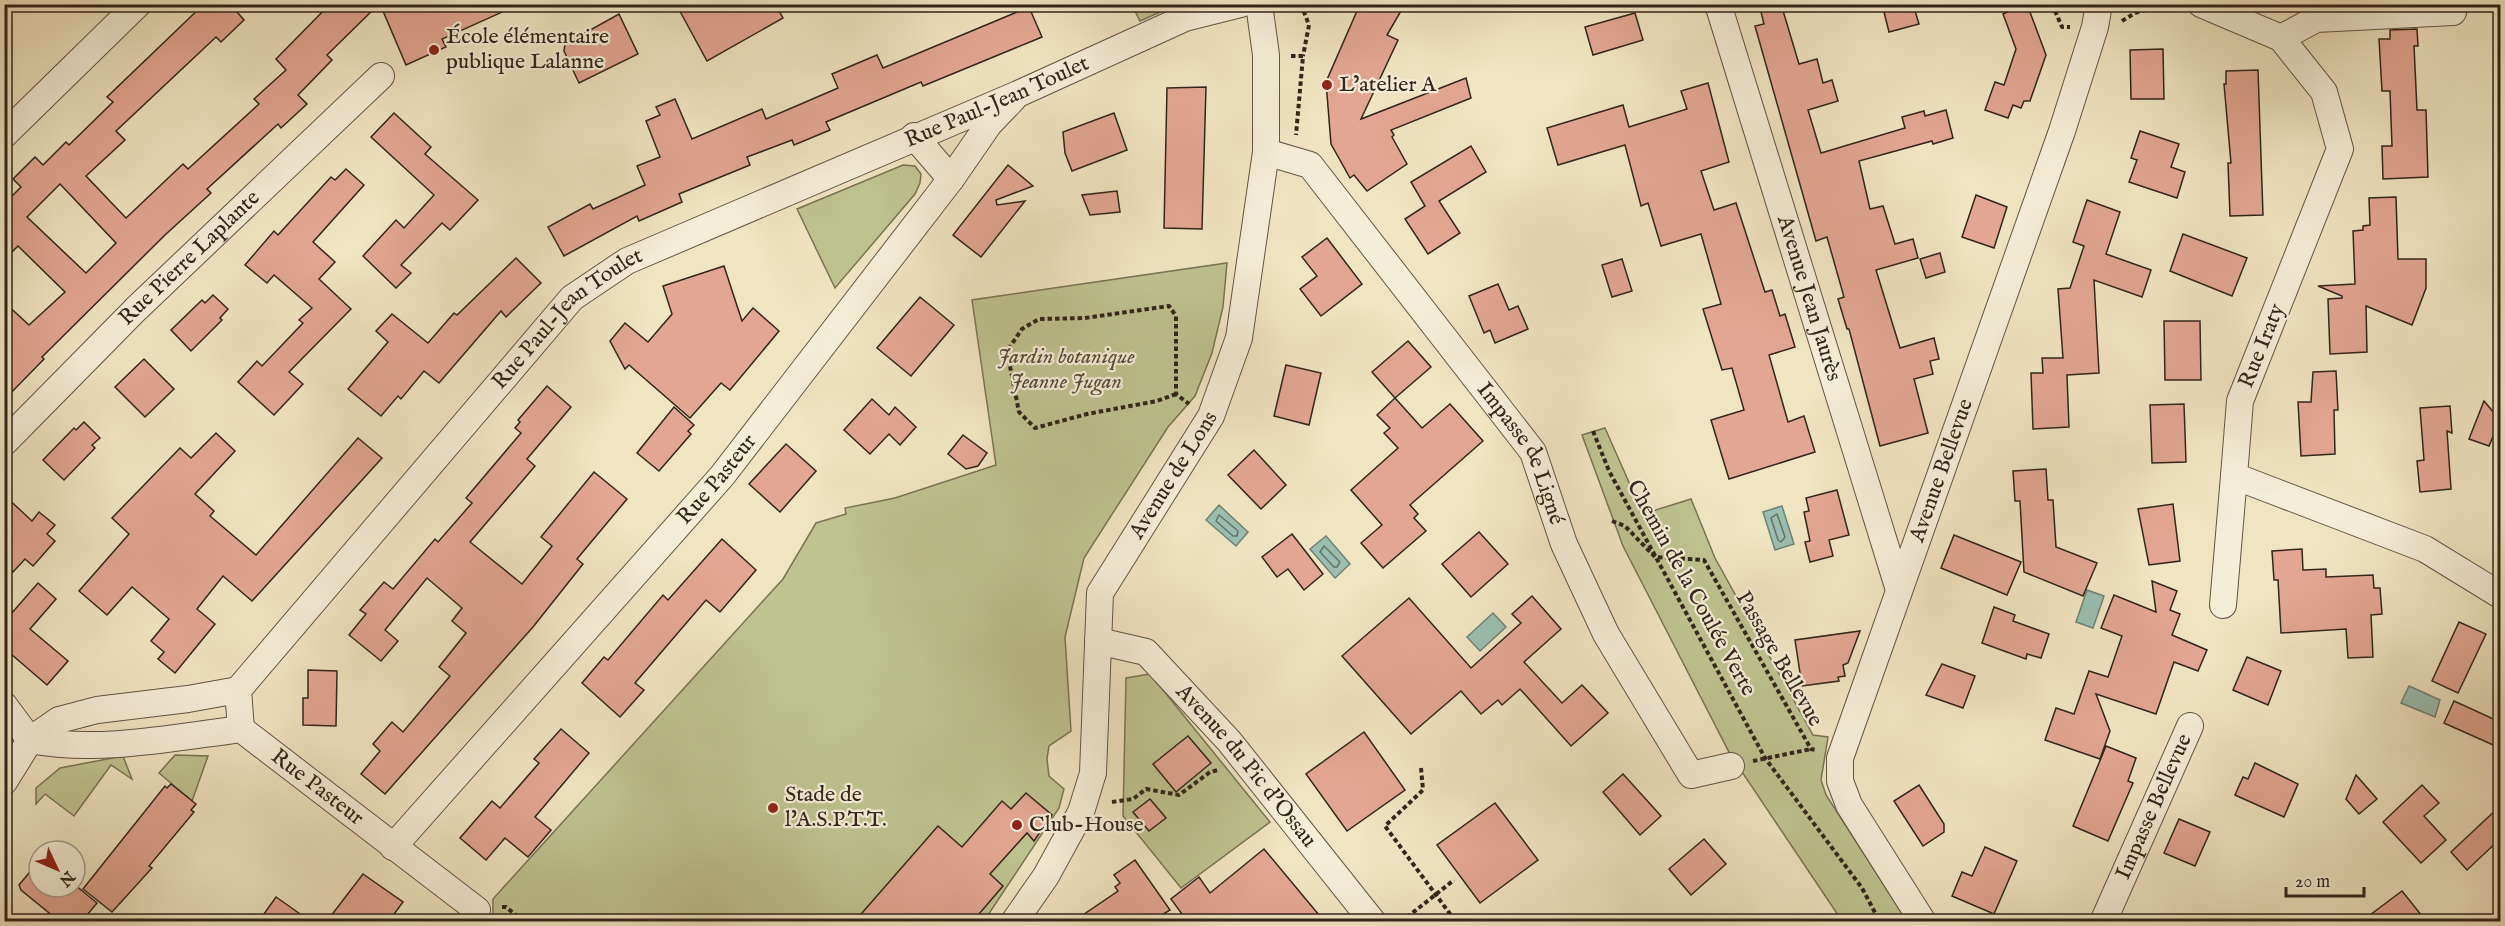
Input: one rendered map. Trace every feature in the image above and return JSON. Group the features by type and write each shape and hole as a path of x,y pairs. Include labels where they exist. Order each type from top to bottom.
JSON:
{"street":[{"path":"4,135 138,4"},
{"name":"Rue Paul-Jean Toulet","path":"238,690 572,298 627,261 1018,93 1185,18 1241,4"},
{"name":"Avenue de Lons","path":"1014,921 1046,876 1081,812 1093,773 1100,593 1211,416 1239,338 1266,152 1266,55 1259,4"},
{"name":"Avenue Jean Jaurès","path":"1718,4 1899,590"},
{"name":"Avenue Bellevue","path":"1923,921 1849,805 1840,781 1840,758 2062,131 2095,27 2099,4"},
{"name":"Rue Iraty","path":"2201,4 2281,38 2324,92 2340,148 2240,401 2223,604"},
{"path":"2281,38 2316,19 2453,12"},
{"name":"Rue Pierre Laplante","path":"4,443 136,309 381,76"},
{"name":"Rue Pasteur","path":"393,847 722,476 951,179 989,124 1018,93"},
{"path":"914,136 951,179"},
{"name":"Impasse de Ligné","path":"1266,152 1310,165 1533,452 1564,544 1606,634 1691,775 1731,766"},
{"path":"2234,476 2425,549 2500,595"},
{"name":"Avenue du Pic d'Ossau","path":"1098,641 1146,652 1244,759 1373,921"},
{"path":"4,705 30,740 73,746 241,729 238,690 188,699 97,710 58,720 30,740 4,782"},
{"name":"Impasse Bellevue","path":"2103,921 2190,726"},
{"name":"Rue Pasteur","path":"241,729 393,847 485,910"}],"path":[{"path":"1292,159 1308,25 1301,4"},
{"path":"1266,55 1303,56"},
{"path":"1176,394 1156,401 1087,414 1035,428 1019,412 1007,351 1022,329 1039,320 1085,318 1169,306 1176,316 1176,394 1184,402 1211,416"},
{"name":"Chemin de la Coulée Verte","path":"1593,431 1609,471 1765,758 1862,888 1880,921"},
{"path":"1612,521 1625,526 1655,557"},
{"name":"Passage Bellevue","path":"1655,557 1704,560 1811,749 1840,758"},
{"path":"1765,758 1811,749"},
{"path":"1081,812 1117,800 1133,799 1146,789 1179,795 1210,772 1244,759"},
{"path":"1421,768 1423,790 1385,826 1456,921"},
{"path":"1401,921 1454,880"},
{"path":"485,910 506,907 524,921"}],"green space":[{"path":"1132,5 1176,5 1140,21"},
{"path":"903,165 915,166 921,174 915,194 835,288 797,209"},
{"name":"Jardin botanique Jeanne Jugan","path":"1227,263 1223,307 1212,353 1195,396 1168,427 1084,558 1065,637 1071,731 1049,746 1047,759 1049,776 1064,789 1059,808 984,921 493,920 493,899 783,579 816,523 846,514 845,508 895,498 996,465 972,300"},
{"path":"1605,428 1643,514 1691,499 1715,558 1813,735 1828,737 1821,780 1826,795 1907,921 1842,921 1730,754 1623,546 1582,435"},
{"path":"1150,674 1270,822 1181,888 1123,816 1126,678"},
{"path":"175,755 208,756 192,801 159,773"},
{"path":"123,756 132,779 111,765 74,816 45,794 36,804 36,788 60,768"}],"water":[{"path":"1219,505 1248,532 1236,546 1206,520"},
{"path":"1782,506 1794,544 1775,550 1763,512"},
{"path":"1326,536 1350,564 1335,578 1310,549"},
{"path":"2087,590 2104,596 2093,628 2076,622"},
{"path":"1493,613 1506,627 1480,651 1467,637"},
{"path":"2409,686 2440,700 2435,717 2401,703"}],"building":[{"path":"204,4 230,4 244,20 221,42 216,37 116,131 125,140 86,176 126,218 183,164 188,169 259,104 254,99 286,70 276,59 330,4 379,4 327,55 332,60 298,95 307,104 281,128 278,124 207,189 211,193 165,235 42,357 44,359 4,400 4,302 29,325 65,292 18,246 4,260 4,195 9,199 21,187 13,179 35,157 43,165 66,142 69,145 113,102 107,97","holes":["60,184 116,243 86,273 27,217"]},
{"path":"380,4 520,4 442,39 446,47 406,65"},
{"path":"676,4 775,4 783,18 707,61"},
{"path":"1360,4 1405,4 1387,35 1398,40 1361,119 1466,78 1471,98 1391,130 1394,135 1392,137 1407,164 1367,191 1354,175 1350,178 1331,144 1326,82"},
{"path":"1759,4 1781,4 1799,64 1817,59 1823,83 1832,80 1838,101 1808,110 1821,153 1905,128 1902,117 1924,111 1925,116 1946,110 1953,138 1933,144 1932,141 1859,161 1870,209 1883,206 1895,244 1913,239 1918,258 1876,270 1900,348 1934,338 1939,359 1930,361 1933,374 1914,379 1928,433 1880,446 1849,329 1847,329 1838,299 1844,297 1827,237 1816,241 1755,26 1764,24"},
{"path":"1882,4 1913,4 1919,24 1889,32"},
{"path":"2027,4 2046,55 2030,101 2024,101 2021,108 2013,105 2008,118 1985,110 1995,82 2004,85 2016,49 2003,14"},
{"path":"1029,7 1042,37 923,86 921,82 826,122 830,130 794,145 792,140 747,157 750,165 679,194 682,202 639,221 637,216 564,256 548,227 590,204 593,209 645,185 637,166 660,157 646,121 660,115 656,107 675,99 692,139 762,109 766,119 838,88 832,74 877,55 883,68"},
{"path":"1635,13 1643,40 1593,55 1585,27"},
{"path":"619,14 638,54 579,83 564,51 565,44"},
{"path":"2417,29 2418,46 2414,46 2417,110 2426,110 2428,177 2383,179 2382,146 2392,146 2390,91 2382,91 2379,39 2390,39 2390,30"},
{"path":"2163,49 2164,99 2131,99 2130,50"},
{"path":"2258,70 2263,215 2230,216 2228,163 2231,163 2224,84 2226,84 2226,71"},
{"path":"1708,83 1729,162 1701,171 1714,210 1736,203 1765,292 1772,290 1780,316 1785,314 1795,347 1769,355 1788,422 1804,416 1815,452 1729,479 1711,420 1744,410 1732,368 1722,370 1703,309 1721,304 1701,234 1661,246 1648,203 1641,206 1625,145 1558,165 1547,128 1623,105 1629,127 1687,109 1681,91"},
{"path":"1206,87 1202,229 1164,228 1167,88"},
{"path":"394,113 431,147 425,154 478,200 450,230 442,223 401,265 411,273 396,288 363,256 396,220 404,228 434,195 371,137"},
{"path":"1114,113 1127,150 1072,171 1065,153 1063,132"},
{"path":"2140,131 2179,144 2171,167 2185,172 2177,198 2129,182 2137,160 2131,158"},
{"path":"1471,146 1486,172 1439,201 1460,233 1428,254 1405,219 1425,206 1411,182"},
{"path":"1008,165 1033,186 996,200 997,205 1025,201 981,257 953,235"},
{"path":"346,169 364,185 313,242 335,262 319,279 351,309 289,372 303,384 274,415 238,382 257,361 262,366 303,323 299,320 312,308 274,275 267,283 245,265 274,231 278,235 331,177 335,180"},
{"path":"1117,191 1120,212 1090,215 1082,195"},
{"path":"1976,195 2007,207 1994,248 1962,237"},
{"path":"2396,197 2398,259 2426,259 2426,288 2412,325 2366,306 2367,352 2330,354 2328,299 2342,298 2342,296 2318,286 2355,284 2353,231 2363,230 2363,226 2370,225 2369,198"},
{"path":"2087,200 2120,212 2106,254 2151,270 2142,297 2094,280 2099,373 2067,375 2069,427 2033,429 2031,373 2043,373 2042,358 2063,358 2058,289 2070,288 2084,246 2073,242"},
{"path":"2183,234 2247,258 2232,296 2170,271"},
{"path":"1327,238 1362,284 1321,316 1300,289 1317,276 1302,257"},
{"path":"1940,253 1945,272 1926,278 1920,259"},
{"path":"516,258 541,283 506,317 501,311 439,383 424,371 401,399 398,396 381,416 348,389 388,342 376,331 392,314 428,343 454,313 457,315"},
{"path":"1622,259 1632,291 1612,297 1602,265"},
{"path":"724,266 742,321 753,308 779,331 730,390 721,383 690,418 629,365 625,369 610,341 625,323 648,342 672,314 663,286"},
{"path":"1498,284 1509,310 1518,306 1528,329 1495,343 1490,330 1484,333 1469,296"},
{"path":"213,295 228,309 220,318 222,320 191,351 171,330 202,300 205,303"},
{"path":"920,297 954,325 911,376 877,348"},
{"path":"2164,321 2200,321 2201,380 2165,380"},
{"path":"1408,341 1431,367 1395,398 1372,372"},
{"path":"144,359 174,389 145,417 115,387"},
{"path":"1286,365 1321,373 1309,425 1274,416"},
{"path":"2336,371 2338,410 2334,410 2335,454 2301,456 2298,402 2311,402 2313,372"},
{"path":"547,386 571,407 527,459 535,466 470,542 522,584 552,546 541,537 594,472 627,499 577,559 583,564 533,627 385,794 361,774 380,751 373,744 392,722 403,732 450,676 439,667 466,633 452,621 462,608 427,578 385,630 398,641 381,661 349,635 366,614 360,610 384,582 393,589 435,539 438,542 472,503 466,498 521,433 515,428 520,422 518,420"},
{"path":"1395,398 1422,428 1450,404 1483,441 1410,505 1418,514 1414,518 1426,531 1383,568 1361,543 1382,525 1351,490 1398,448 1384,433 1390,428 1377,415"},
{"path":"872,399 889,415 895,407 916,427 900,445 889,434 870,454 844,430"},
{"path":"2484,401 2500,420 2489,446 2469,439"},
{"path":"2184,404 2186,462 2152,463 2150,405"},
{"path":"2450,406 2452,433 2447,431 2451,489 2420,492 2417,461 2424,460 2420,408"},
{"path":"674,407 694,425 688,431 691,434 659,471 637,453"},
{"path":"84,422 100,438 92,445 95,448 64,480 43,460 74,428 76,430"},
{"path":"216,433 235,451 195,494 214,511 210,516 256,555 358,438 382,458 252,601 223,576 197,609 215,624 175,673 158,659 164,652 151,641 169,619 132,587 107,615 79,591 129,534 112,518 180,448 191,458"},
{"path":"963,435 987,453 978,466 966,469 948,454"},
{"path":"786,444 816,471 780,512 749,484"},
{"path":"1254,450 1286,485 1261,509 1228,475"},
{"path":"2046,469 2048,500 2053,500 2056,547 2097,563 2083,596 2024,572 2020,501 2015,501 2013,471"},
{"path":"1837,490 1849,535 1829,540 1833,556 1810,562 1805,542 1810,541 1804,512 1809,511 1806,498"},
{"path":"4,495 32,521 39,512 55,525 47,534 55,541 33,566 25,559 13,572 4,565 4,555 11,547 4,541"},
{"path":"2173,504 2180,561 2149,565 2138,509"},
{"path":"1479,532 1508,564 1471,597 1442,564"},
{"path":"1292,534 1323,574 1304,590 1288,569 1277,577 1262,557"},
{"path":"1954,535 2021,562 2007,595 1941,568"},
{"path":"722,539 756,570 720,612 706,600 635,683 644,690 620,717 582,683 604,657 608,660 663,595 668,600"},
{"path":"2302,549 2303,570 2326,569 2326,577 2373,575 2374,588 2380,588 2382,614 2371,615 2373,657 2348,658 2346,629 2281,633 2278,580 2274,580 2272,551"},
{"path":"2152,581 2177,591 2170,610 2180,614 2172,635 2207,650 2198,671 2174,662 2156,714 2096,694 2110,731 2100,759 2045,740 2056,708 2074,714 2089,671 2108,677 2122,636 2101,628 2114,595 2156,612"},
{"path":"38,583 56,599 30,629 68,661 47,685 4,648 4,622"},
{"path":"1532,596 1561,629 1524,662 1562,703 1582,685 1608,713 1571,746 1520,689 1502,705 1498,700 1481,714 1461,691 1411,734 1342,656 1409,598 1471,668 1521,623 1512,614"},
{"path":"1994,607 2015,615 2013,621 2049,634 2041,658 2027,654 2026,659 1982,643"},
{"path":"2459,622 2486,634 2458,693 2432,681"},
{"path":"1860,631 1848,663 1843,665 1845,676 1838,677 1839,681 1802,686 1795,640"},
{"path":"2247,657 2281,671 2268,705 2233,690"},
{"path":"1942,664 1975,676 1963,708 1926,695"},
{"path":"308,670 337,671 336,726 303,725 303,698 308,698"},
{"path":"2454,701 2500,722 2500,748 2444,723"},
{"path":"561,729 589,753 535,817 551,830 528,857 505,838 486,860 460,838 492,801 500,808 539,763 534,759"},
{"path":"1364,732 1405,790 1347,831 1306,774"},
{"path":"1188,736 1211,763 1176,792 1153,764"},
{"path":"2106,746 2136,758 2128,781 2133,783 2108,841 2073,826"},
{"path":"2255,763 2298,784 2284,817 2235,795 2243,777 2248,779"},
{"path":"1623,774 1661,816 1640,835 1603,792"},
{"path":"2356,775 2377,799 2359,814 2346,799"},
{"path":"171,784 196,804 191,810 194,812 149,866 152,868 112,912 87,892 87,884 165,786 167,788"},
{"path":"1919,785 1944,824 1944,832 1923,846 1894,801"},
{"path":"2422,785 2439,803 2424,816 2446,840 2421,863 2383,822"},
{"path":"1026,793 1052,815 1034,841 1027,833 990,874 1003,886 973,921 855,921 938,826 962,847 1002,801 1011,809"},
{"path":"1150,799 1166,818 1149,831 1133,812"},
{"path":"1495,803 1538,860 1480,903 1437,845"},
{"path":"2500,806 2500,839 2467,870 2451,852"},
{"path":"2179,819 2210,832 2195,866 2164,853"},
{"path":"1704,839 1726,864 1691,895 1669,869"},
{"path":"1985,847 2017,861 1994,914 1952,896 1962,872 1972,876"},
{"path":"1264,849 1324,921 1187,921 1171,899 1199,877 1210,893"},
{"path":"1135,860 1170,910 1152,921 1074,921 1118,891 1115,887 1120,883 1114,875"},
{"path":"363,874 403,902 389,921 327,921"},
{"path":"27,875 27,895 21,890 19,885"},
{"path":"2402,891 2426,921 2362,921"},
{"path":"87,895 97,903 82,921 59,921 32,899 87,899"},
{"path":"276,897 310,921 259,921"}],"place":[{"name":"École élémentaire publique Lalanne","path":"434,50"},
{"name":"L’atelier A","path":"1327,85"},
{"name":"Stade de l'A.S.P.T.T.","path":"773,808"},
{"name":"Club-House","path":"1017,825"}]}
